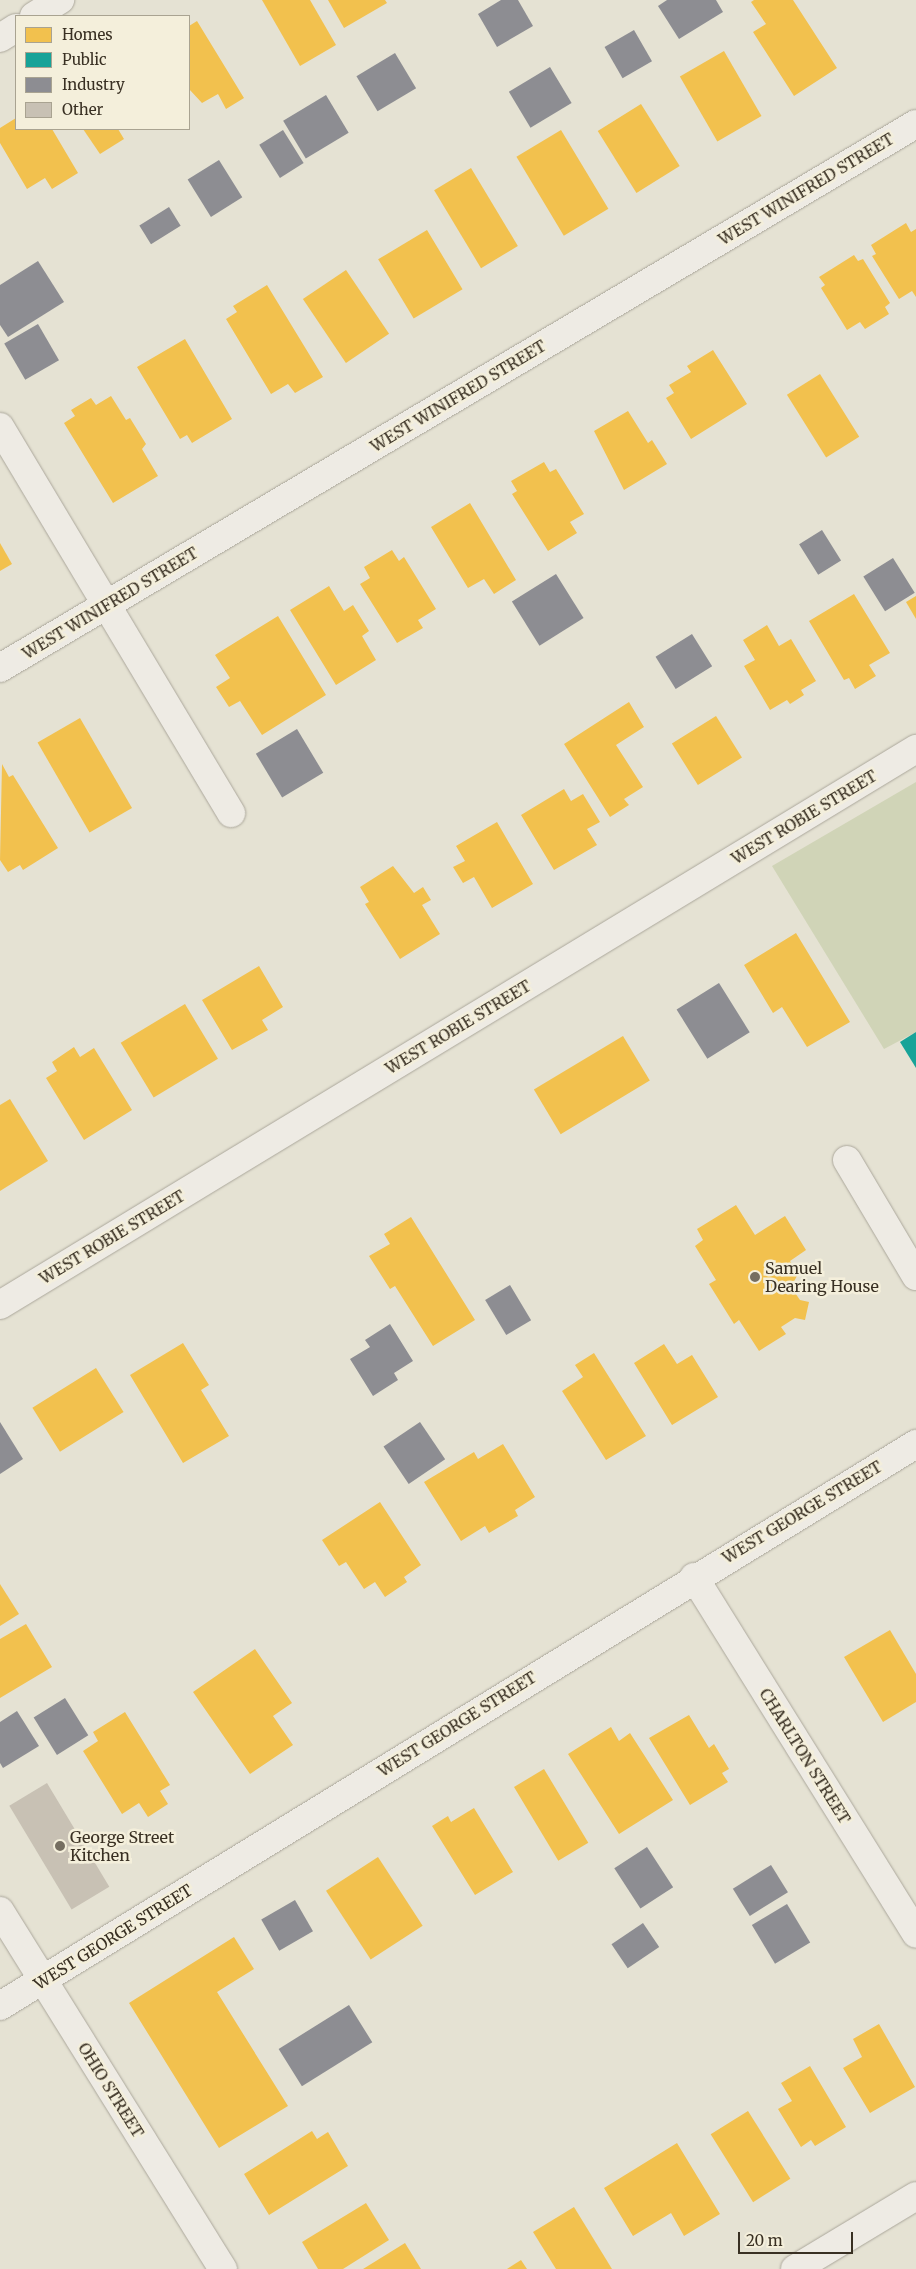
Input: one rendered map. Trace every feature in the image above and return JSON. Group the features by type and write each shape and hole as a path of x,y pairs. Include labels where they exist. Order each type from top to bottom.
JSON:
{"street":[{"path":"36,15 60,0"},
{"path":"0,38 15,29"},
{"name":"WEST WINIFRED STREET","path":"0,668 916,124"},
{"path":"0,427 232,813"},
{"name":"WEST ROBIE STREET","path":"0,1305 916,749"},
{"path":"846,1160 916,1276"},
{"name":"WEST GEORGE STREET","path":"0,2006 694,1577 916,1444"},
{"name":"CHARLTON STREET","path":"694,1577 916,1934"},
{"name":"OHIO STREET","path":"0,1911 223,2269"},
{"path":"795,2269 916,2196"}],"green space":[{"path":"916,782 916,1032 884,1049 772,866"}],"building: Homes":[{"path":"262,0 310,0 336,45 300,66"},
{"path":"328,0 385,0 387,3 344,28"},
{"path":"754,0 793,0 837,68 794,96 753,32 766,24 751,2"},
{"path":"197,21 244,98 226,109 218,94 202,103 190,90 190,25"},
{"path":"724,51 762,116 717,141 680,76"},
{"path":"641,104 680,166 636,193 598,131"},
{"path":"15,119 15,130 53,130 78,173 52,189 45,178 27,189 0,143 0,128"},
{"path":"84,130 119,130 124,139 100,154"},
{"path":"561,130 608,209 564,236 516,157"},
{"path":"471,168 518,246 481,268 434,190"},
{"path":"906,223 911,232 916,229 916,297 912,291 899,299 872,256 876,254 871,245"},
{"path":"427,230 463,289 414,319 378,259"},
{"path":"854,255 858,261 863,259 890,303 885,307 889,314 865,329 860,322 847,330 821,288 825,285 819,277"},
{"path":"346,270 389,334 346,363 303,299"},
{"path":"267,285 323,377 295,393 288,384 271,394 226,319 237,312 233,306"},
{"path":"185,339 232,419 192,443 187,435 180,439 137,367"},
{"path":"713,350 747,404 691,439 666,398 674,393 669,385 691,372 687,366"},
{"path":"820,374 859,437 826,457 787,395"},
{"path":"111,396 126,420 130,418 146,444 142,449 158,476 113,503 64,423 75,416 71,410 91,398 96,405"},
{"path":"628,411 648,443 652,440 667,464 624,490 594,431"},
{"path":"544,462 550,472 556,469 584,514 570,522 577,533 548,551 512,494 517,491 511,481"},
{"path":"470,503 516,580 494,594 484,579 468,588 431,527"},
{"path":"0,543 12,564 0,571"},
{"path":"392,550 399,561 404,557 436,609 418,620 423,628 397,643 360,584 370,578 364,567"},
{"path":"329,586 344,611 353,605 369,631 362,636 376,660 336,685 290,610"},
{"path":"854,594 890,653 869,665 876,676 855,689 849,678 844,680 809,621"},
{"path":"916,596 916,619 906,602"},
{"path":"278,616 326,695 262,735 240,701 229,707 216,687 230,678 215,655"},
{"path":"767,625 779,646 791,639 816,681 801,690 804,695 790,704 787,700 770,710 744,666 755,660 743,640"},
{"path":"629,702 644,727 616,745 643,787 624,799 629,805 610,817 564,744"},
{"path":"716,716 742,758 698,785 672,744"},
{"path":"80,718 132,808 90,833 38,742"},
{"path":"2,764 9,777 13,775 58,848 23,870 20,865 8,872 0,860"},
{"path":"564,789 571,801 583,794 600,822 587,829 597,845 554,870 521,815"},
{"path":"497,822 533,884 492,908 474,877 463,883 453,867 465,861 456,846"},
{"path":"393,866 414,893 423,887 431,900 422,905 440,934 400,959 365,904 369,902 360,887"},
{"path":"796,933 850,1022 807,1047 782,1007 773,1013 744,965"},
{"path":"259,966 283,1007 262,1020 268,1030 232,1050 202,1000"},
{"path":"185,1004 218,1059 154,1097 121,1043"},
{"path":"623,1036 650,1081 561,1134 534,1090"},
{"path":"74,1047 80,1057 94,1048 132,1110 84,1140 46,1078 57,1071 52,1062"},
{"path":"10,1099 48,1161 0,1191 0,1105"},
{"name":"Samuel Dearing House","path":"736,1205 755,1235 785,1216 806,1250 790,1261 798,1274 791,1287 800,1300 809,1302 805,1320 795,1318 781,1327 786,1334 759,1351 739,1320 734,1324 709,1284 716,1280 695,1246 703,1240 697,1229"},
{"path":"411,1217 475,1320 433,1346 395,1286 390,1289 369,1256 390,1244 384,1234"},
{"path":"183,1343 209,1385 201,1390 229,1436 183,1463 130,1375"},
{"path":"664,1344 677,1364 692,1355 718,1397 672,1425 634,1363"},
{"path":"594,1353 646,1436 606,1460 562,1391 583,1377 575,1365"},
{"path":"96,1368 124,1412 60,1452 32,1408"},
{"path":"503,1444 535,1497 515,1510 518,1516 489,1533 485,1526 461,1541 424,1482 474,1452 478,1459"},
{"path":"380,1502 421,1565 404,1577 407,1582 385,1597 375,1582 364,1589 346,1562 339,1566 322,1540"},
{"path":"0,1584 19,1614 0,1626"},
{"path":"26,1624 52,1667 0,1698 0,1639"},
{"path":"890,1630 916,1674 916,1702 883,1722 844,1657"},
{"path":"255,1649 292,1703 273,1716 293,1745 250,1774 193,1692"},
{"path":"125,1712 170,1785 160,1791 168,1804 148,1817 139,1803 122,1814 83,1751 98,1741 93,1732"},
{"path":"689,1715 709,1748 714,1744 729,1769 722,1773 728,1782 690,1805 649,1738"},
{"path":"611,1727 619,1741 630,1733 673,1800 619,1834 568,1754"},
{"path":"544,1769 588,1843 558,1861 514,1787"},
{"path":"474,1808 513,1872 475,1895 432,1826 448,1816 451,1822"},
{"path":"378,1857 423,1926 371,1960 326,1891"},
{"path":"234,1937 254,1969 217,1992 288,2106 219,2148 129,2003"},
{"path":"879,2024 915,2087 870,2113 843,2068 862,2057 853,2039"},
{"path":"810,2066 846,2127 815,2146 811,2140 801,2147 778,2109 792,2101 781,2083"},
{"path":"748,2111 790,2179 753,2202 711,2134"},
{"path":"312,2131 317,2139 328,2132 348,2166 269,2215 244,2174"},
{"path":"677,2143 720,2214 684,2236 671,2213 633,2236 604,2188"},
{"path":"366,2203 389,2240 343,2269 318,2269 302,2242"},
{"path":"574,2207 612,2269 556,2269 533,2232"},
{"path":"405,2243 421,2269 363,2269"},
{"path":"521,2260 527,2269 507,2269"}],"building: Public":[{"path":"916,1032 916,1068 900,1042"}],"building: Industry":[{"path":"501,0 518,0 533,26 497,47 478,14"},
{"path":"667,0 716,0 723,12 679,39 658,6"},
{"path":"634,30 652,61 623,78 605,47"},
{"path":"395,53 416,88 378,111 356,76"},
{"path":"550,67 572,103 530,128 509,92"},
{"path":"326,95 349,133 306,158 283,121"},
{"path":"283,130 304,163 280,178 259,145"},
{"path":"219,160 242,197 211,217 188,180"},
{"path":"169,207 181,226 151,244 139,226"},
{"path":"38,261 64,302 8,337 0,325 0,285"},
{"path":"38,324 59,360 25,380 4,344"},
{"path":"822,530 841,561 818,575 799,544"},
{"path":"893,558 915,593 885,611 863,577"},
{"path":"556,574 584,618 539,646 512,602"},
{"path":"692,634 712,666 676,689 656,657"},
{"path":"297,729 323,773 282,797 256,754"},
{"path":"719,983 750,1032 707,1059 677,1009"},
{"path":"510,1285 531,1320 506,1335 485,1300"},
{"path":"390,1324 413,1361 394,1373 398,1380 373,1396 350,1359 370,1347 365,1340"},
{"path":"0,1422 23,1459 0,1474"},
{"path":"420,1422 445,1459 409,1484 384,1447"},
{"path":"65,1698 88,1735 57,1755 34,1718"},
{"path":"17,1711 39,1746 3,1768 0,1763 0,1722"},
{"path":"647,1847 673,1887 640,1908 614,1868"},
{"path":"771,1865 788,1892 750,1916 733,1889"},
{"path":"295,1900 313,1931 279,1951 261,1920"},
{"path":"787,1904 810,1943 775,1964 752,1925"},
{"path":"643,1923 659,1947 628,1968 611,1944"},
{"path":"349,2005 372,2042 302,2086 279,2049"}],"building: Other":[{"name":"George Street Kitchen","path":"47,1783 109,1887 72,1909 9,1806"}],"place":[{"name":"Samuel Dearing House","path":"755,1277"},
{"name":"George Street Kitchen","path":"60,1846"}]}
